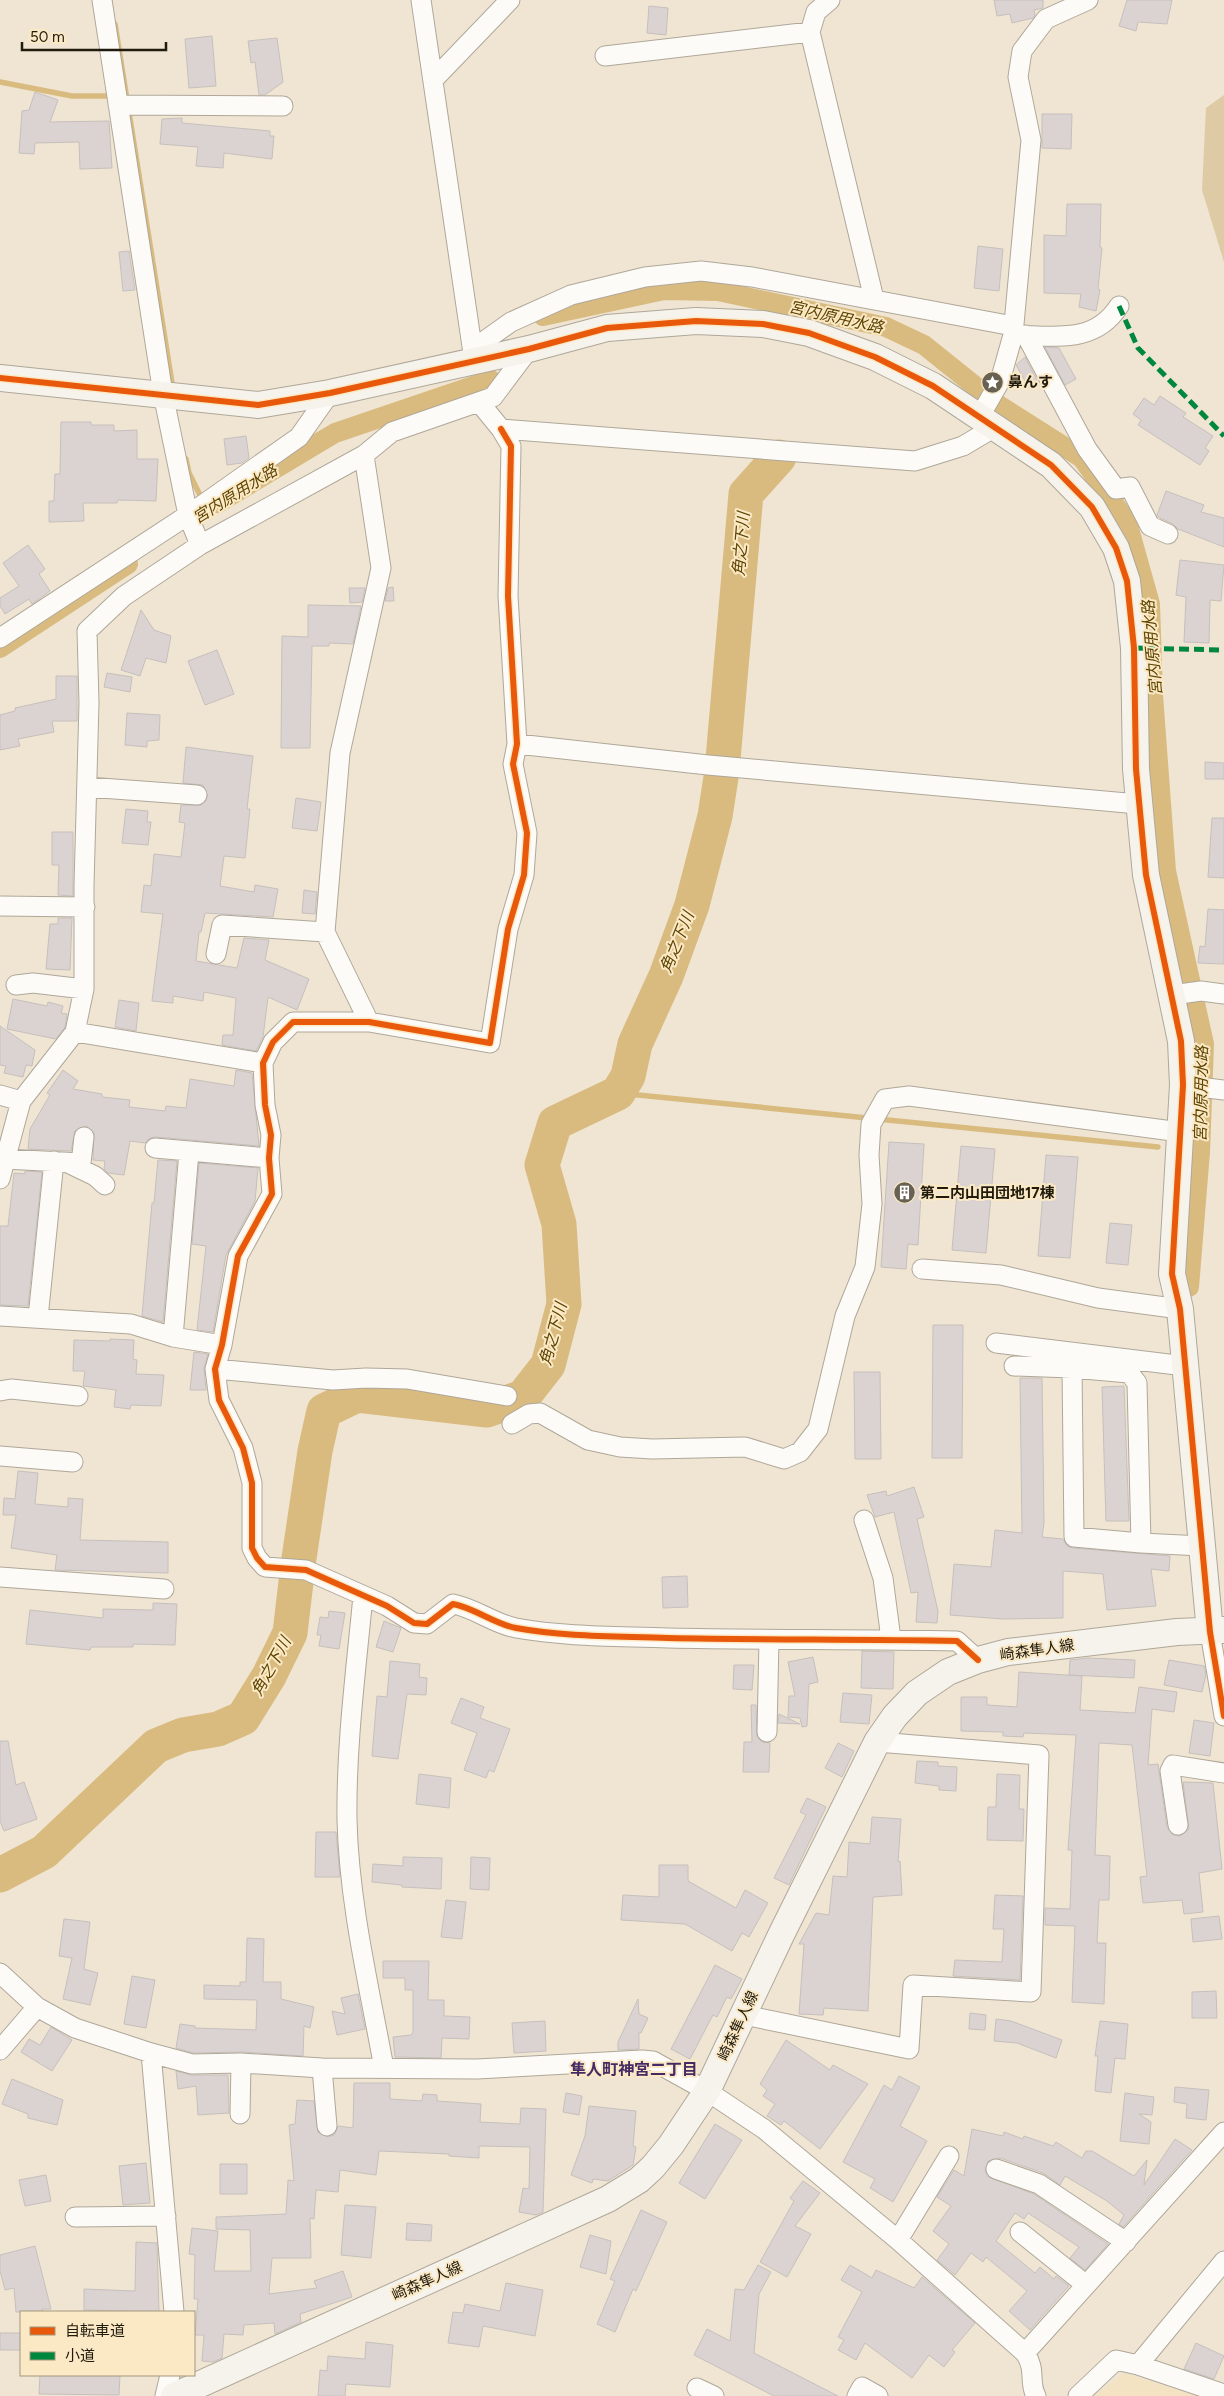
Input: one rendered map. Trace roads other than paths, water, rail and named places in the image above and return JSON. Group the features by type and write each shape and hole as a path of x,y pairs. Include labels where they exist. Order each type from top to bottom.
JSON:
{"street":[{"path":"102,0 163,394 200,544"},
{"path":"421,0 474,355"},
{"path":"434,80 510,0"},
{"path":"830,0 816,12 810,32 874,299"},
{"path":"501,429 915,460 963,446 988,422 1017,332 1031,140 1018,77 1022,51 1046,19 1088,0"},
{"path":"605,56 810,32"},
{"path":"118,104 283,106"},
{"path":"474,355 511,322 571,295 645,277 702,271 752,277 874,299 1017,332 1065,336 1088,333 1110,320 1119,306"},
{"path":"0,378 258,405 330,393 474,355 529,349 607,328 696,321 763,324 809,333 876,358 933,386 1051,465 1105,497"},
{"path":"1017,332 1087,449 1105,497 1116,548 1127,581 1134,648 1138,804 1146,875 1176,994 1188,1086 1180,1132 1172,1274 1180,1309 1202,1546 1217,1631 1224,1716"},
{"path":"0,1179 21,1101 75,1032 84,989 89,703 87,631 124,596 200,544 364,455 392,432 493,397 529,349"},
{"path":"0,638 191,513 299,437 330,393"},
{"path":"479,402 501,429 511,446 508,596 517,744 513,764 527,832 524,875 508,929 490,1044 369,1022 293,1022 273,1042 263,1063 265,1105 271,1135 269,1158 272,1194 238,1256 222,1345 214,1369 219,1400 243,1448 252,1482 252,1548 257,1558 265,1567 306,1570 387,1606 414,1623 427,1624 453,1604 465,1606 491,1620 515,1628 580,1636 957,1641 978,1660"},
{"path":"364,455 381,568 340,753 326,932 369,1022"},
{"path":"1105,497 1130,487 1150,526 1168,534"},
{"path":"517,744 708,765 1138,804"},
{"path":"88,787 197,795"},
{"path":"0,906 85,907"},
{"path":"216,954 222,925 326,932"},
{"path":"16,985 33,983 84,989"},
{"path":"1176,994 1201,991 1224,994"},
{"path":"75,1032 263,1063"},
{"path":"1188,1086 1218,1089"},
{"path":"0,1095 21,1101"},
{"path":"512,1424 529,1414 540,1412 588,1440 620,1447 652,1449 745,1448 784,1459 800,1452 818,1430 845,1316 865,1267 872,1204 869,1155 874,1117 885,1099 909,1096 1180,1132"},
{"path":"5,1159 81,1163 84,1137"},
{"path":"155,1148 269,1158"},
{"path":"173,1337 189,1152"},
{"path":"60,1162 95,1176 105,1185"},
{"path":"38,1318 60,1162"},
{"path":"922,1269 1001,1275 1098,1298 1180,1309"},
{"path":"0,1316 131,1324 173,1337 222,1345"},
{"path":"996,1343 1185,1366"},
{"path":"1014,1366 1130,1373 1137,1383 1142,1543"},
{"path":"1072,1368 1074,1537 1202,1546"},
{"path":"214,1369 333,1380 366,1378 407,1379 507,1396"},
{"path":"0,1391 11,1390 78,1396"},
{"path":"0,1456 72,1462"},
{"path":"864,1520 883,1578 891,1639"},
{"path":"0,1577 164,1589"},
{"path":"363,1596 348,1760 347,1821 353,1890 384,2068"},
{"name":"崎森隼人線","path":"174,2396 608,2199 639,2180 654,2166 671,2145 707,2091 781,1935 877,1742 895,1716 917,1693 948,1672 978,1660 1018,1651 1177,1632 1217,1631"},
{"path":"767,1732 769,1640"},
{"path":"744,2015 909,2049 913,1985 1031,1992 1039,1755 877,1742"},
{"path":"1178,1825 1170,1770 1173,1765 1224,1772"},
{"path":"0,1973 37,2007 75,2028 150,2053 192,2064 241,2063 322,2068 477,2068 653,2061 707,2091 758,2125 898,2240 1025,2353 1032,2364 1033,2391 1036,2396"},
{"path":"0,2050 37,2007"},
{"path":"150,2053 174,2311"},
{"path":"240,2114 241,2063"},
{"path":"322,2068 327,2126"},
{"path":"1025,2353 1224,2132"},
{"path":"898,2240 949,2156"},
{"path":"996,2169 1039,2184 1126,2242"},
{"path":"75,2217 166,2216"},
{"path":"1020,2232 1086,2285"},
{"path":"1138,2365 1224,2261"},
{"path":"1078,2396 1116,2360 1138,2365 1224,2394"},
{"path":"165,2396 170,2376"},
{"path":"857,2396 862,2387 878,2396"},
{"path":"696,2388 714,2396"}],"waterway":[{"path":"115,24 172,383"},
{"path":"0,82 72,96 113,96"},
{"name":"宮内原用水路","path":"543,316 664,290 718,291 886,327 924,345 1000,406 1082,458 1127,522 1150,604 1153,695 1166,871 1204,1044 1200,1152 1189,1287"},
{"name":"宮内原用水路","path":"218,503 335,433 491,380"},
{"name":"角之下川","path":"0,1875 44,1852 156,1746 183,1735 218,1729 243,1718 269,1676 290,1633 315,1451 324,1411 357,1395 487,1410 523,1397 548,1365 564,1304 559,1224 542,1165 555,1123 618,1093 628,1076 635,1044 666,976 692,905 715,816 722,771 746,494 779,457"},
{"path":"186,459 189,473 203,501"},
{"name":"宮内原用水路","path":"0,648 128,564"},
{"path":"618,1093 1158,1147"},
{"name":"宮内原用水路","path":"1194,1151 1200,1152"}],"place":[{"name":"鼻んす","path":"992,382"},
{"name":"第二内山田団地17棟","path":"904,1193"}],"district":[{"name":"隼人町神宮二丁目","path":"634,2069"}]}
